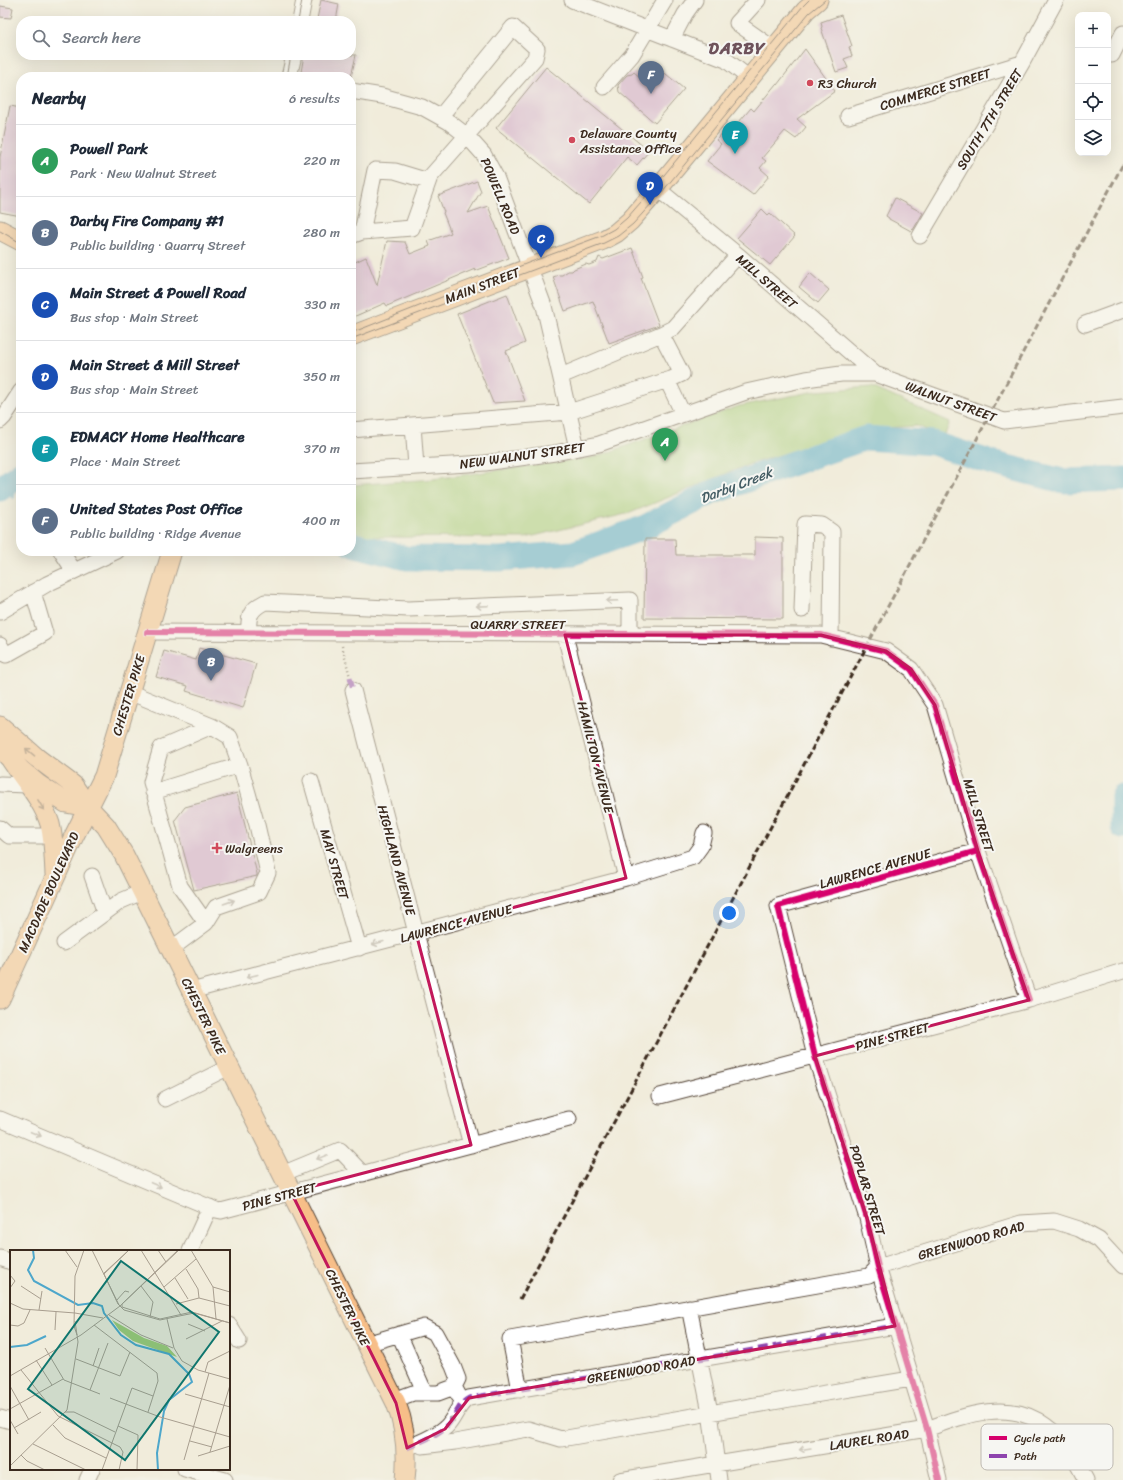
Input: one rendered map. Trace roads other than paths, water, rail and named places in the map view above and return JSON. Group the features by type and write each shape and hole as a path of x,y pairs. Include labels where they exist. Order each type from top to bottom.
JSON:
{"main road":[{"name":"MAIN STREET","path":"356,334 530,266 603,240 616,233 630,221 658,189 806,10 818,0"},
{"path":"0,230 16,238"},
{"name":"CHESTER PIKE","path":"170,556 104,776 88,807 99,818 124,855 394,1400 403,1425 407,1448 405,1480"},
{"path":"0,726 26,749 73,785 88,807"},
{"path":"3,751 30,778 66,803 88,807"},
{"path":"3,751 43,808 52,836 55,877"},
{"name":"MACDADE BOULEVARD","path":"0,999 88,807"}],"street":[{"path":"301,16 304,0"},
{"path":"572,0 726,60 749,78"},
{"path":"604,87 632,55 665,0"},
{"path":"672,39 685,14 695,0"},
{"path":"758,0 737,23 774,49"},
{"name":"SOUTH 7TH STREET","path":"920,236 1022,63 1056,0"},
{"path":"428,181 395,171 375,170 357,234 412,228 430,177 535,58 537,48 513,27 440,117"},
{"path":"1112,55 1123,33"},
{"path":"290,72 293,60"},
{"name":"COMMERCE STREET","path":"848,116 1022,63"},
{"name":"POWELL ROAD","path":"356,92 382,96 422,107 440,117 467,136 484,155 496,177 544,306 577,448"},
{"name":"MILL STREET","path":"658,189 738,255 875,374"},
{"path":"561,376 667,331 738,255"},
{"path":"1085,324 1123,310"},
{"path":"356,430 569,412 682,374 667,331"},
{"name":"NEW WALNUT STREET","path":"356,471 485,463 555,453 599,444 746,392 791,382 841,374 875,374"},
{"name":"WALNUT STREET","path":"875,374 1004,421 1123,407"},
{"path":"667,380 683,414"},
{"path":"0,421 16,398"},
{"path":"413,425 416,467"},
{"path":"802,610 805,524 822,525 832,532 831,638"},
{"path":"64,556 74,572"},
{"path":"0,612 33,592 107,556"},
{"path":"0,645 6,655 45,633 33,592"},
{"path":"249,633 248,617 256,606 265,602 408,609 630,600 630,635"},
{"path":"408,609 409,634"},
{"name":"QUARRY STREET","path":"147,632 821,635 886,651"},
{"name":"HAMILTON AVENUE","path":"566,635 626,878"},
{"name":"MILL STREET","path":"886,651 911,669 935,705 978,851 1029,1000"},
{"name":"HIGHLAND AVENUE","path":"351,683 471,1145"},
{"path":"129,692 212,726 230,737 240,765 268,873 259,892 216,907 206,923 171,950"},
{"path":"206,923 180,886 151,782 161,748 212,726"},
{"path":"154,792 240,765"},
{"name":"MAY STREET","path":"311,781 359,948"},
{"path":"0,784 28,785"},
{"path":"0,828 9,836 52,836"},
{"name":"LAWRENCE AVENUE","path":"191,991 626,878 693,857 701,846 704,833"},
{"name":"LAWRENCE AVENUE","path":"778,906 978,851"},
{"path":"92,876 105,913"},
{"path":"64,943 122,901 142,892"},
{"name":"POPLAR STREET","path":"778,906 815,1056 867,1218 878,1267 927,1429 939,1480"},
{"name":"PINE STREET","path":"660,1096 1029,1000 1123,971"},
{"path":"165,1099 229,1067"},
{"name":"PINE STREET","path":"0,1119 221,1211 569,1119"},
{"path":"282,1174 340,1150 363,1174"},
{"path":"190,1250 210,1207"},
{"name":"GREENWOOD ROAD","path":"520,1390 510,1339 869,1276 878,1267 1021,1223 1054,1221 1079,1228 1099,1240 1123,1266"},
{"path":"0,1258 10,1262"},
{"path":"689,1307 710,1412 719,1480"},
{"name":"GREENWOOD ROAD","path":"463,1402 469,1398 895,1326"},
{"path":"230,1327 239,1341"},
{"path":"366,1344 424,1327 435,1333 453,1366 458,1379 454,1387 438,1393 413,1393 394,1400"},
{"path":"399,1334 425,1393"},
{"path":"407,1448 455,1442 528,1429 561,1439 710,1412 911,1379"},
{"path":"407,1448 438,1434 450,1423 463,1402 454,1387"},
{"name":"LAUREL ROAD","path":"620,1480 927,1429 956,1418 990,1411 1012,1412 1037,1419 1043,1424"},
{"path":"0,1418 10,1421"},
{"path":"87,1480 92,1470"},
{"path":"189,1470 225,1480"},
{"name":"LAUREL ROAD","path":"1080,1470 1086,1480"}],"waterway":[{"name":"Darby Creek","path":"356,545 406,558 500,559 573,553 643,528 713,492 866,438 933,443 992,463 1063,481 1123,479"},
{"path":"13,497 15,477"},
{"name":"Darby Creek","path":"0,489 16,477"},
{"name":"Darby Creek","path":"1123,797 1123,827"}],"tram line":[{"path":"299,16 302,0"},
{"path":"356,331 528,263 601,236 614,229 627,218 655,186 809,0"},
{"path":"356,337 604,243 618,236 633,224 662,192 809,13 825,0"},
{"path":"288,72 290,60"},
{"path":"0,231 16,240"}],"railway":[{"path":"520,1299 1123,164"}],"place":[{"name":"R3 Church","path":"810,83"},
{"name":"United States Post Office","path":"651,94"},
{"name":"Delaware County Assistance Office","path":"572,140"},
{"name":"EDMACY Home Healthcare","path":"735,154"},
{"name":"Main Street & Mill Street","path":"650,205"},
{"name":"Main Street & Powell Road","path":"541,258"},
{"name":"Powell Park","path":"665,461"},
{"name":"Darby Fire Company #1","path":"211,681"},
{"name":"Walgreens","path":"217,848"}],"district":[{"name":"DARBY","path":"737,48"}]}
